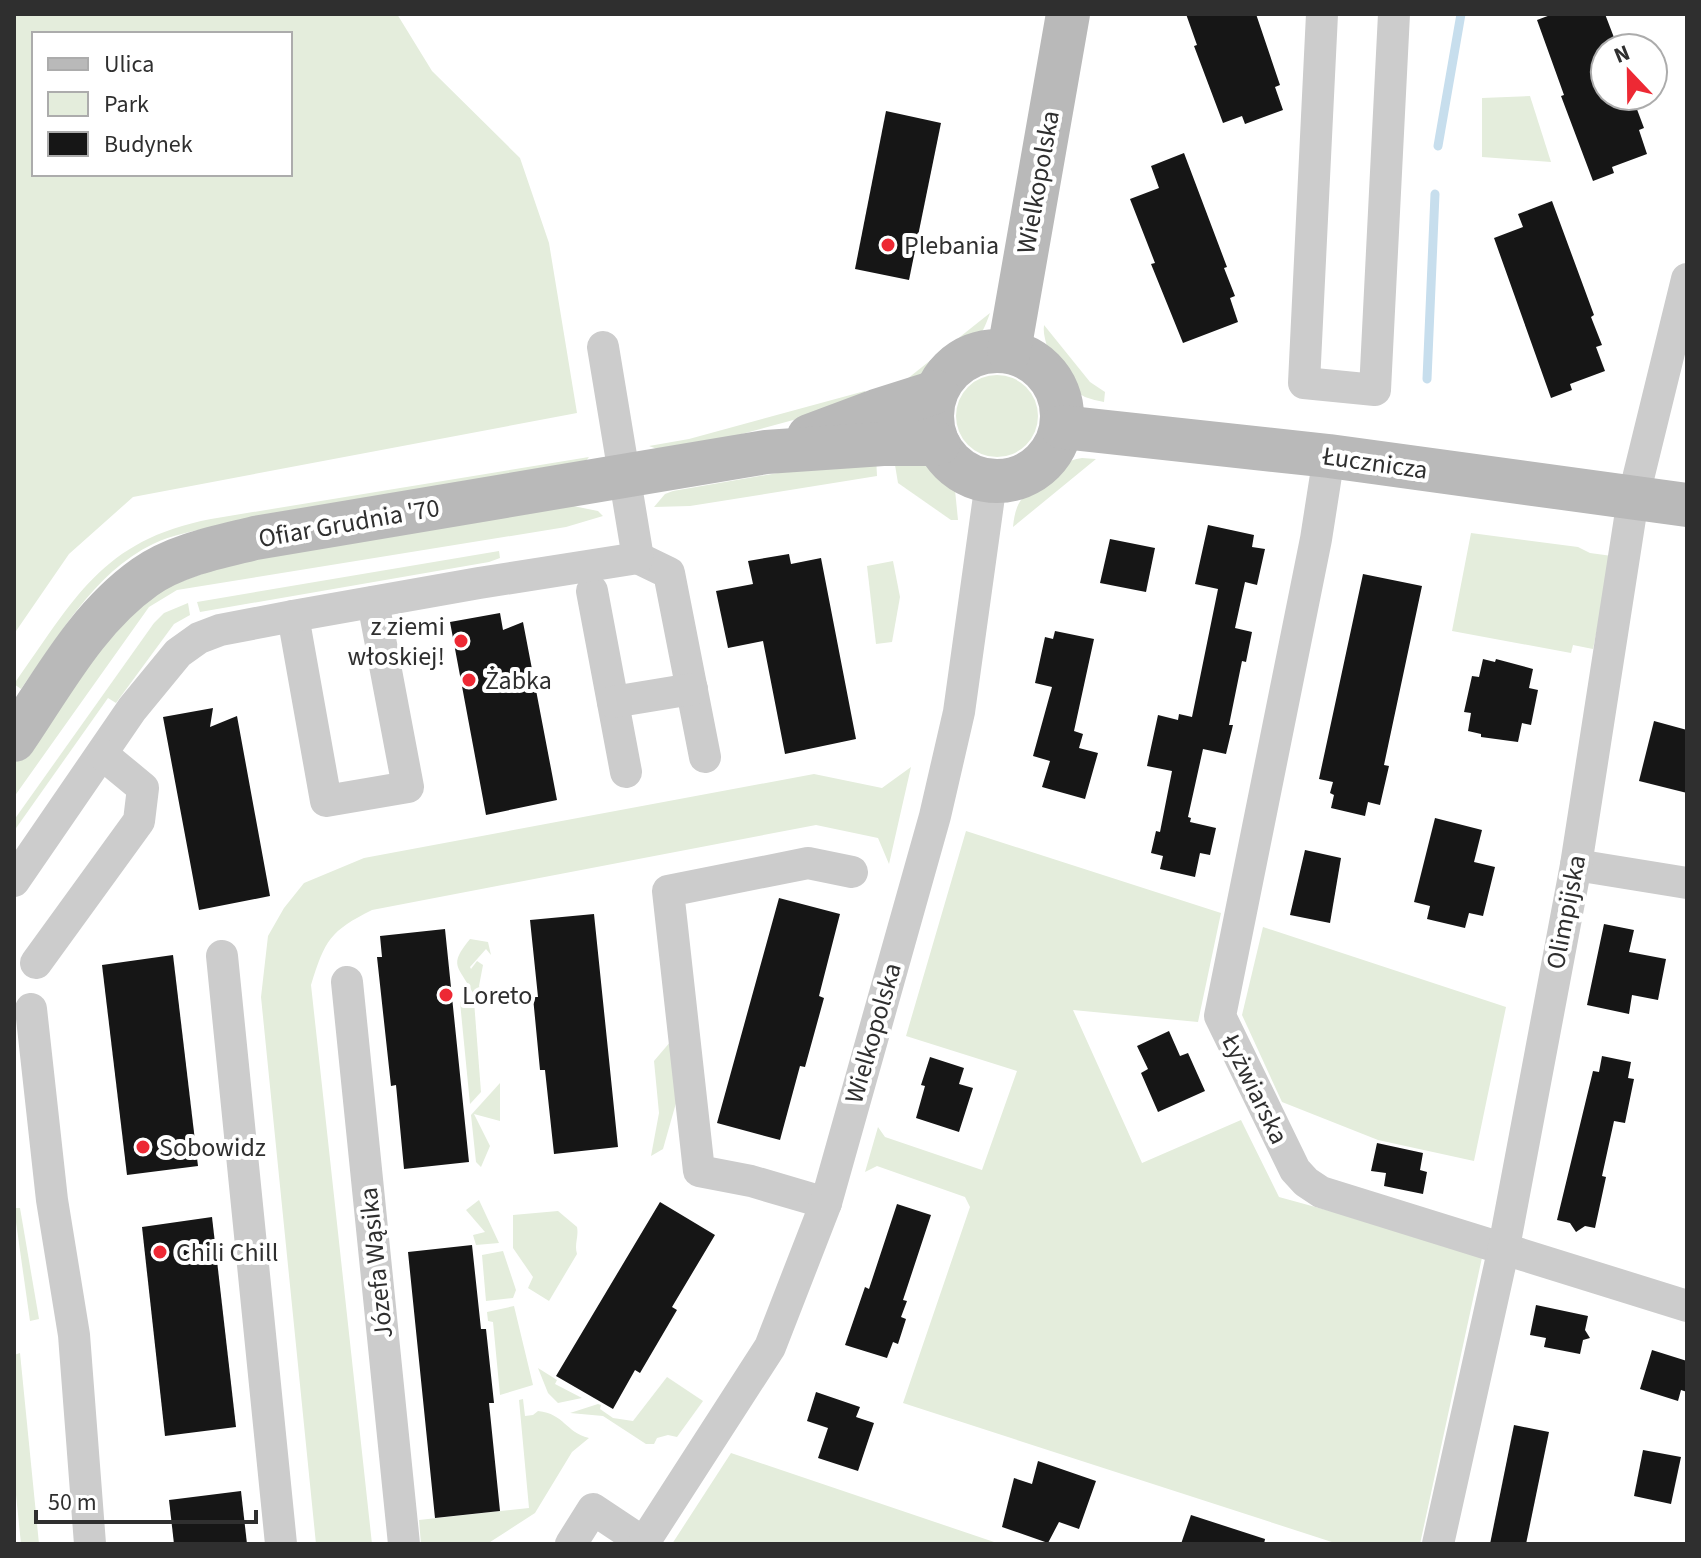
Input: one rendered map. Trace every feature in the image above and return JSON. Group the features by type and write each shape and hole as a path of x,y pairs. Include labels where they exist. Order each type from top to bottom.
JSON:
{"street":[{"name":"Wielkopolska","path":"1009,351 1068,14"},
{"path":"1322,14 1304,383 1375,390 1394,14"},
{"name":"Olimpijska","path":"1438,1544 1504,1247 1576,865 1633,499 1687,279"},
{"path":"603,347 638,558"},
{"path":"986,351 1009,351 1033,360 1051,378 1061,402 1062,427 1054,450 1037,468 1015,479 991,482 969,476 951,463 938,444 931,418 936,392 947,373 965,358 986,351"},
{"name":"Ofiar Grudnia '70","path":"766,452 936,392"},
{"name":"Łucznicza","path":"1062,427 1329,456 1687,505"},
{"name":"Ofiar Grudnia '70","path":"14,740 99,615 146,576 207,550 255,538 766,452 883,444 938,444"},
{"name":"Łyżwiarska","path":"1329,456 1307,585 1220,1016 1295,1170 1321,1192 1687,1306"},
{"name":"Wielkopolska","path":"643,1544 770,1347 826,1203 935,816 959,712 991,482"},
{"path":"14,881 132,709 178,653 199,638 220,630 293,616 638,558 669,573 705,757"},
{"path":"592,591 626,772"},
{"path":"293,616 326,801 408,787 373,602"},
{"path":"613,702 692,689"},
{"path":"36,963 139,821 143,788 103,755"},
{"path":"826,1203 751,1181 699,1171 668,891 808,863 852,872"},
{"path":"1576,865 1687,883"},
{"path":"222,956 281,1544"},
{"name":"Józefa Wąsika","path":"347,982 404,1544"},
{"path":"31,1009 52,1200 74,1335 90,1544"},
{"path":"571,1544 593,1509 643,1544"}],"green space":[{"path":"14,14 397,14 432,71 520,158 549,243 577,413 133,497 69,554 14,634"},
{"path":"1530,96 1551,162 1482,157 1482,98"},
{"path":"990,313 983,331 975,340 929,372 907,379"},
{"path":"1044,325 1090,382 1105,392 1104,402 1077,392 1062,375 1046,344"},
{"path":"997,375 1013,378 1026,387 1035,400 1038,416 1035,432 1026,445 1013,454 997,457 981,454 968,445 959,432 956,416 959,400 968,387 981,378"},
{"path":"865,391 867,400 675,452 649,446 689,439"},
{"path":"893,453 933,461 955,490 958,520 951,520 898,483"},
{"path":"876,456 877,476 690,506 654,507 665,494 673,491"},
{"path":"589,457 585,462 213,527 160,541 132,556 112,572 79,608 21,689 14,684 74,600 94,578 116,558 142,542 173,529 211,519"},
{"path":"1082,458 1096,459 1013,527 1017,508 1024,497 1064,465"},
{"path":"573,506 598,511 603,516 566,527 177,590 149,607 14,797 14,765 102,641 161,589 229,564"},
{"path":"1471,533 1578,547 1590,553 1612,556 1593,649 1573,645 1571,653 1452,631"},
{"path":"499,551 500,558 489,562 200,612 197,602"},
{"path":"893,561 900,597 892,642 876,644 867,566"},
{"path":"188,603 190,615 174,624 116,703 108,698 14,831 14,820 154,623 164,613"},
{"path":"911,767 889,864 878,838 816,825 372,910 347,924 331,938 311,985 372,1544 316,1544 261,997 268,936 284,908 304,883 364,858 814,774 882,788"},
{"path":"966,831 1221,913 1198,1022 1073,1010 1142,1163 1241,1120 1279,1197 1483,1253 1420,1544 1338,1544 903,1403 970,1207 965,1197 877,1166 865,1172 878,1127 885,1137 982,1170 1017,1071 906,1036"},
{"path":"1263,927 1506,1007 1474,1161 1378,1140 1282,1102 1242,1015"},
{"path":"470,939 488,942 491,955 486,949 470,967 477,961 483,965 479,986 481,992 473,993 458,966 459,955"},
{"path":"474,1001 481,1092 470,1104 460,1002"},
{"path":"671,1041 678,1096 663,1149 651,1156 659,1113 654,1061"},
{"path":"500,1083 500,1121 474,1114 490,1146 481,1167 476,1162 471,1115"},
{"path":"479,1200 499,1243 476,1245 473,1235 485,1232 466,1210"},
{"path":"14,1208 20,1208 39,1319 30,1321"},
{"path":"558,1211 577,1227 577,1254 549,1301 528,1288 533,1277 513,1248 513,1215"},
{"path":"503,1251 516,1290 513,1298 486,1301 482,1255"},
{"path":"514,1306 533,1385 500,1395 493,1322 488,1321 487,1312"},
{"path":"20,1353 39,1544 21,1544 14,1475 14,1355"},
{"path":"538,1368 557,1380 555,1384 582,1398 558,1403 548,1393"},
{"path":"667,1377 703,1401 677,1437 668,1435 657,1438 654,1444 646,1444 603,1416 570,1413 598,1404 613,1418 633,1421"},
{"path":"523,1399 525,1416 538,1411 547,1413 589,1438 572,1452 535,1513 487,1544 421,1544 419,1520 529,1508 519,1400"},
{"path":"731,1453 1000,1544 672,1544"}],"building":[{"path":"1186,14 1256,14 1280,85 1275,87 1283,110 1245,124 1242,116 1223,123 1194,46 1197,45"},
{"path":"1553,14 1605,14 1612,32 1589,32 1589,112 1638,112 1644,128 1639,130 1647,154 1612,167 1614,173 1593,181 1537,20"},
{"path":"886,111 941,123 909,280 855,269"},
{"path":"1184,153 1227,267 1224,268 1235,296 1230,298 1238,322 1183,343 1151,264 1155,263 1130,199 1159,188 1151,166"},
{"path":"1552,201 1594,315 1591,317 1602,345 1596,347 1605,371 1570,384 1572,390 1551,398 1494,238 1523,227 1518,214"},
{"path":"1208,525 1254,535 1252,547 1265,549 1257,585 1245,582 1235,628 1252,632 1246,662 1242,661 1226,754 1203,749 1188,817 1191,818 1190,822 1216,828 1210,855 1200,853 1195,877 1160,869 1163,856 1151,853 1156,831 1160,832 1172,771 1147,766 1158,715 1178,720 1179,714 1192,717 1218,589 1195,584"},
{"path":"1110,539 1155,548 1146,592 1100,583"},
{"path":"789,554 791,564 821,558 856,739 785,754 763,641 728,648 716,591 753,584 748,561"},
{"path":"1363,574 1422,586 1384,765 1389,766 1380,805 1368,802 1365,816 1331,808 1333,782 1319,779"},
{"path":"500,613 503,630 523,622 557,800 486,815 450,622"},
{"path":"1055,631 1094,639 1074,731 1083,734 1079,748 1098,753 1085,799 1042,787 1050,761 1033,756 1052,687 1035,683 1045,637 1053,639"},
{"path":"1483,659 1495,662 1496,659 1533,669 1529,688 1538,690 1531,725 1522,723 1518,742 1481,737 1481,734 1468,731 1471,713 1464,712 1472,676 1479,677"},
{"path":"213,708 210,727 237,716 270,896 199,910 163,717"},
{"path":"1654,721 1687,730 1687,793 1639,781"},
{"path":"1435,818 1482,830 1474,862 1495,867 1483,916 1469,913 1465,928 1427,919 1430,906 1414,902"},
{"path":"1305,850 1341,858 1330,923 1290,915"},
{"path":"779,898 840,914 819,996 824,998 805,1067 800,1066 780,1140 717,1123"},
{"path":"594,914 618,1147 554,1154 545,1070 540,1070 533,997 538,997 530,920"},
{"path":"1604,924 1634,930 1629,952 1666,959 1658,1000 1632,995 1629,1014 1587,1005"},
{"path":"445,929 469,1162 404,1169 396,1085 391,1086 377,957 382,957 380,936"},
{"path":"173,955 198,1166 127,1175 102,965"},
{"path":"1169,1031 1180,1056 1188,1053 1205,1091 1158,1112 1141,1073 1148,1069 1137,1046"},
{"path":"1602,1056 1631,1062 1628,1078 1634,1079 1625,1123 1614,1121 1595,1228 1585,1226 1576,1232 1570,1223 1557,1220 1593,1071 1599,1072"},
{"path":"930,1057 964,1068 959,1084 973,1088 959,1132 916,1118 925,1086 921,1085"},
{"path":"1377,1143 1423,1153 1420,1170 1427,1172 1423,1194 1384,1186 1386,1173 1371,1171"},
{"path":"660,1202 715,1235 672,1307 677,1310 640,1373 635,1370 613,1409 556,1376"},
{"path":"897,1204 931,1215 903,1300 907,1301 901,1317 906,1319 898,1344 893,1342 887,1358 845,1345 865,1287 869,1289"},
{"path":"212,1217 236,1427 165,1436 142,1227"},
{"path":"472,1245 481,1329 486,1329 494,1403 489,1403 500,1511 435,1518 408,1252"},
{"path":"1536,1305 1588,1316 1585,1330 1590,1338 1583,1340 1580,1354 1544,1347 1546,1338 1530,1335"},
{"path":"1652,1350 1687,1361 1687,1392 1681,1390 1678,1401 1640,1389"},
{"path":"816,1392 860,1407 856,1417 874,1423 858,1471 818,1458 828,1428 807,1421"},
{"path":"1514,1425 1549,1432 1526,1544 1490,1544"},
{"path":"1643,1450 1681,1457 1671,1504 1634,1496"},
{"path":"1038,1461 1096,1481 1079,1529 1059,1522 1048,1543 1002,1527 1014,1478 1032,1484"},
{"path":"241,1491 247,1544 174,1544 169,1500"},
{"path":"1191,1515 1265,1539 1264,1544 1181,1544"}],"waterway":[{"path":"1438,146 1461,14"},
{"path":"1427,379 1435,194"}],"place":[{"name":"Plebania","path":"888,245"},
{"name":"z ziemi włoskiej!","path":"461,641"},
{"name":"Żabka","path":"469,680"},
{"name":"Loreto","path":"446,995"},
{"name":"Sobowidz","path":"143,1147"},
{"name":"Chili Chill","path":"160,1252"}]}
